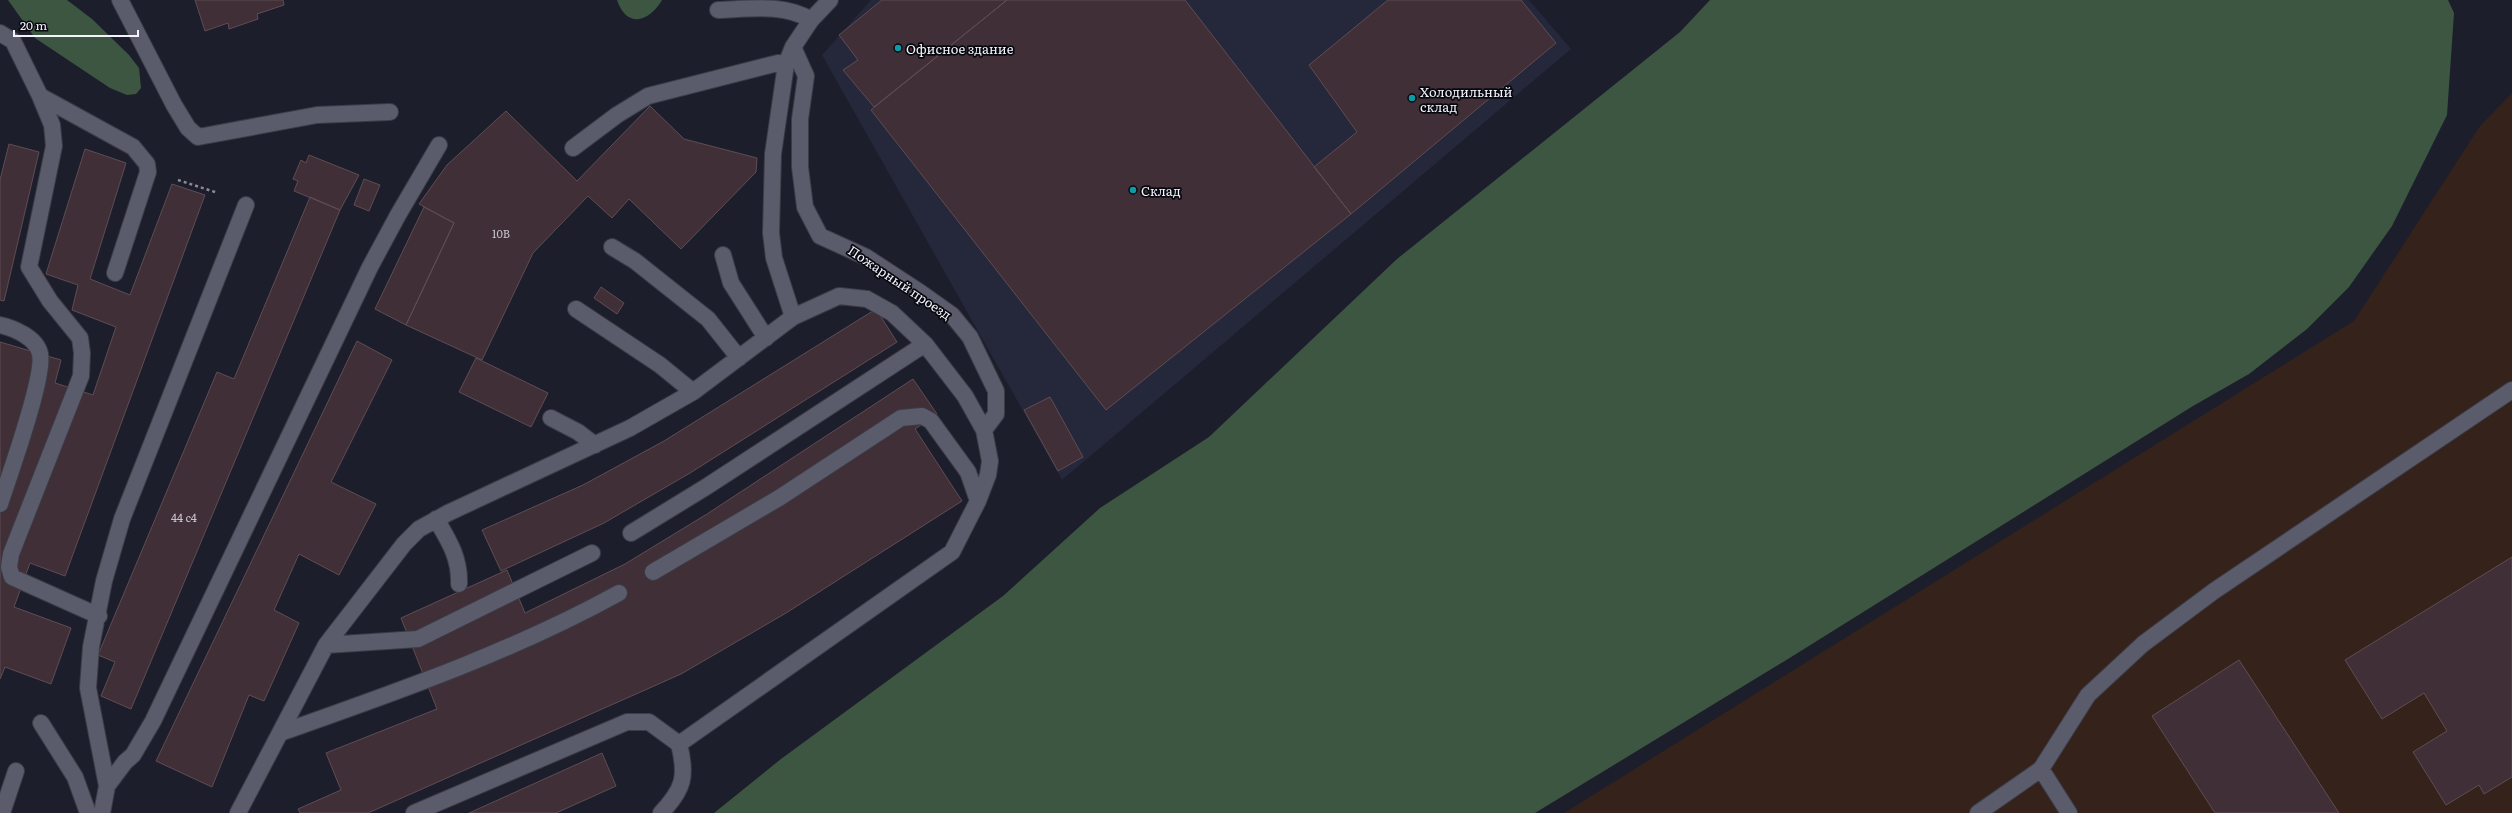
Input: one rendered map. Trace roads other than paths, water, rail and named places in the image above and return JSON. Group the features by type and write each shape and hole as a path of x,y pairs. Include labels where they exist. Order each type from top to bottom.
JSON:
{"lane":[{"path":"120,0 174,106 188,128 198,137 317,115 390,112"},
{"path":"793,317 781,285 771,233 773,154 786,64 793,47 811,20 830,0"},
{"path":"718,10 767,8 786,10 811,20"},
{"path":"0,33 13,41 40,96 52,125 54,146 29,266 50,301 80,338 82,353 81,376 12,554 9,567 12,577 98,616"},
{"name":"Пожарный проезд","path":"793,47 806,76 800,119 800,167 805,207 820,236 866,257 952,315 970,337 996,391 996,414 984,430"},
{"path":"573,148 617,115 648,96 778,63 786,64"},
{"path":"40,96 133,147 147,164 148,172 115,273"},
{"path":"107,786 125,762 133,755 153,722 370,267 439,145"},
{"path":"102,813 107,786 88,688 91,647 110,558 122,519 246,205"},
{"path":"612,247 635,261 708,319 739,358"},
{"path":"723,255 731,283 766,338"},
{"path":"238,813 326,645 404,544 419,529 436,519 595,445 693,392 793,317 839,296 867,299 892,313 925,344 964,396 984,430 990,461 988,475 978,501 952,552 679,744"},
{"path":"576,309 660,365 693,392"},
{"path":"0,325 25,336 35,343 40,354 36,388 0,504"},
{"path":"631,533 706,487 925,344"},
{"path":"1978,813 2041,769 2088,695 2143,644 2214,592 2512,390"},
{"path":"653,572 779,498 901,418 922,416 932,421 968,472 978,501"},
{"path":"550,418 578,432 595,445"},
{"path":"436,519 451,544 459,563 459,584"},
{"path":"326,645 418,639 592,553"},
{"path":"280,733 376,700 537,636 619,593"},
{"path":"414,813 627,722 649,722 679,744 685,767 677,796 661,813"},
{"path":"41,723 75,777 88,813"},
{"path":"2041,769 2070,813"},
{"path":"2,813 16,771"}],"place":[{"name":"Офисное здание","path":"898,48"},
{"name":"Холодильный склад","path":"1412,98"},
{"name":"Склад","path":"1133,190"}]}
